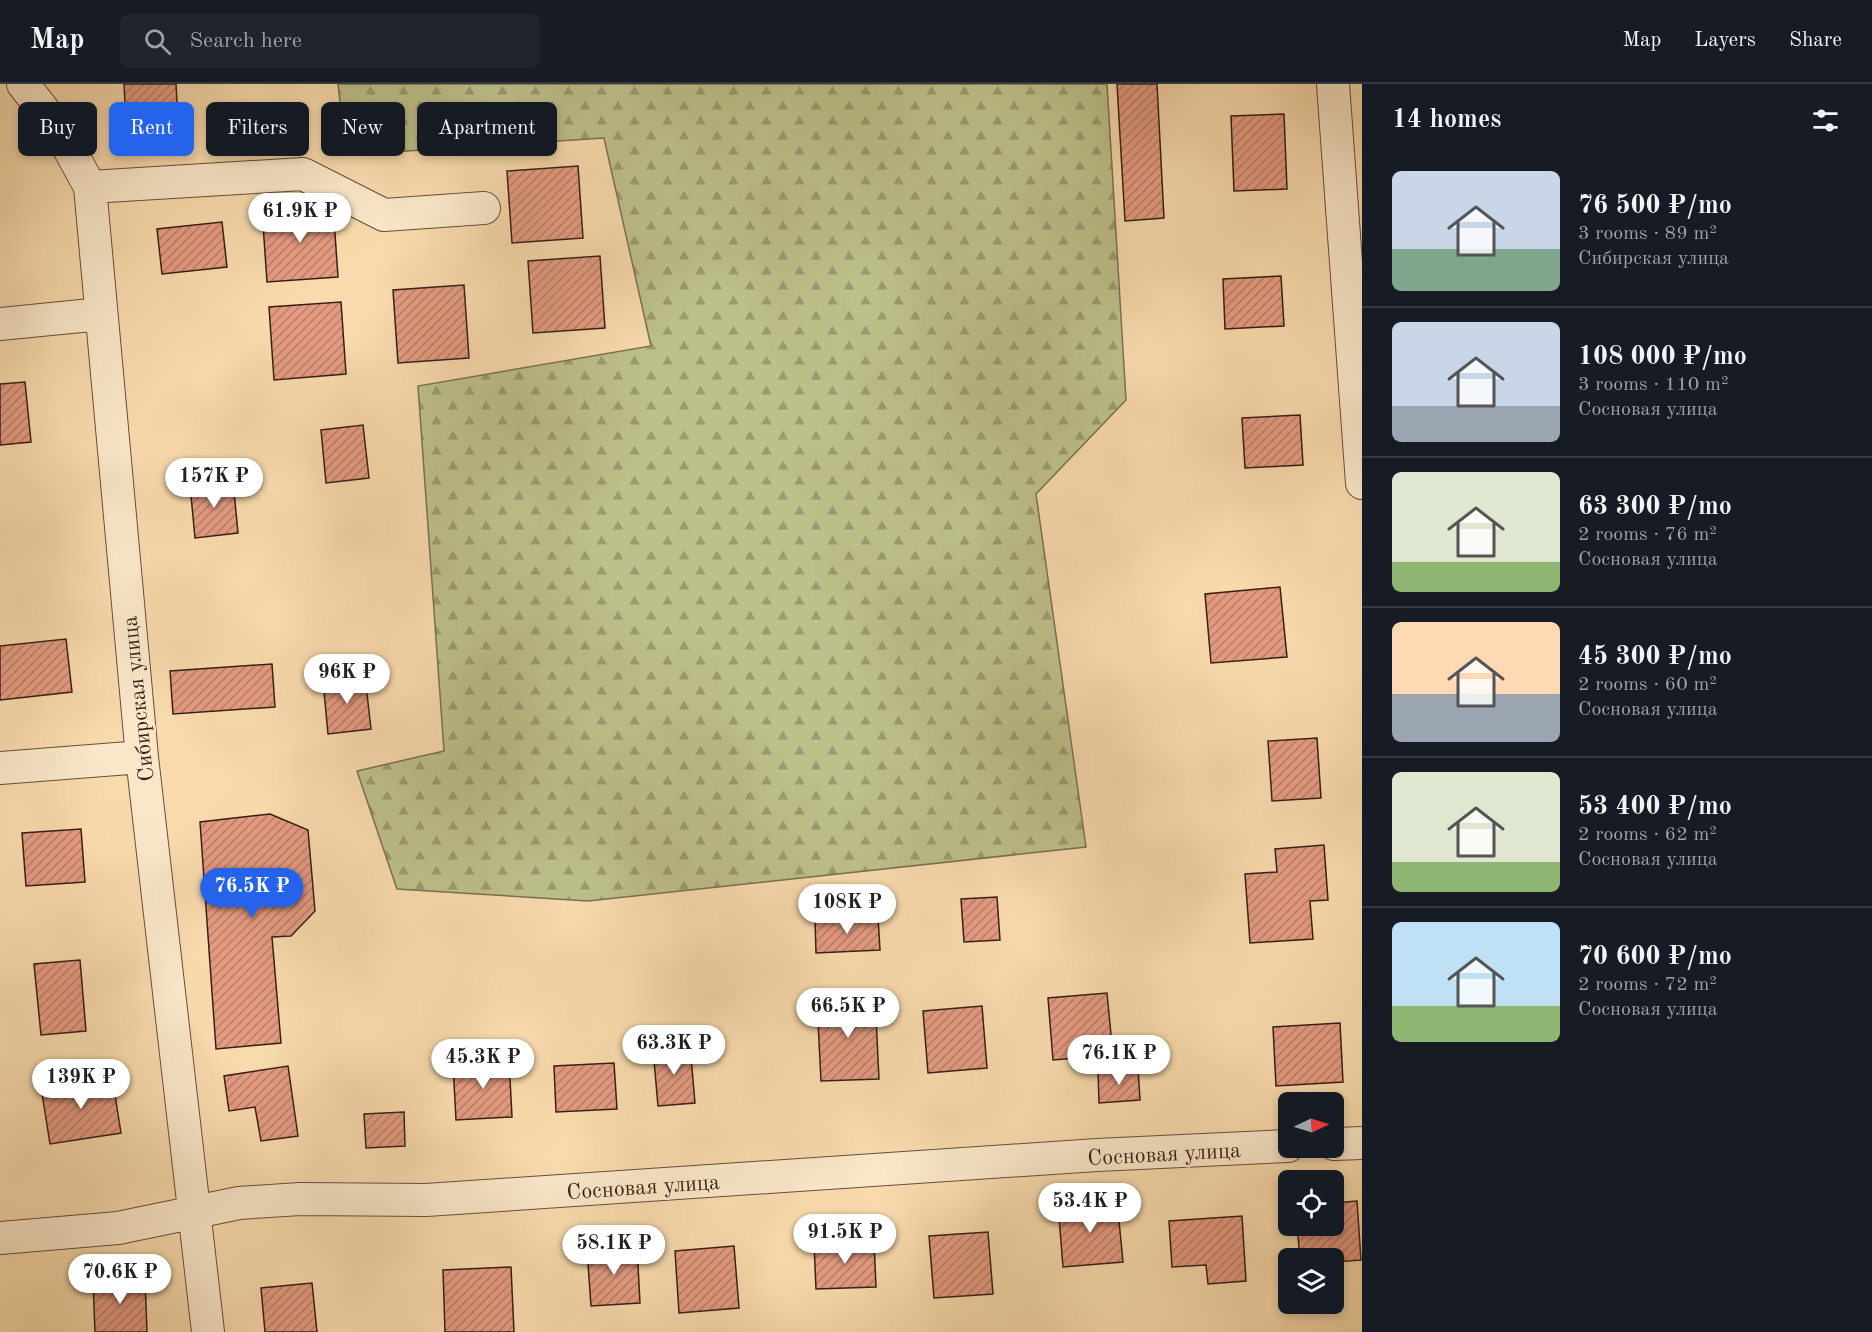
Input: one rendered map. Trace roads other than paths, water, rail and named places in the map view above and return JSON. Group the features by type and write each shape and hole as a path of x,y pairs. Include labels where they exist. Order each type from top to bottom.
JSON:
{"street":[{"name":"Сибирская улица","path":"22,84 59,130 90,187 142,757 196,1211 208,1332"},
{"path":"1333,84 1362,483"},
{"path":"90,187 303,174 384,215 484,208"},
{"path":"0,324 101,314"},
{"path":"0,768 142,757"},
{"path":"1344,1144 1362,1143"},
{"name":"Сосновая улица","path":"0,1238 118,1228 239,1203 290,1200 426,1200 1097,1155 1278,1146"}]}
